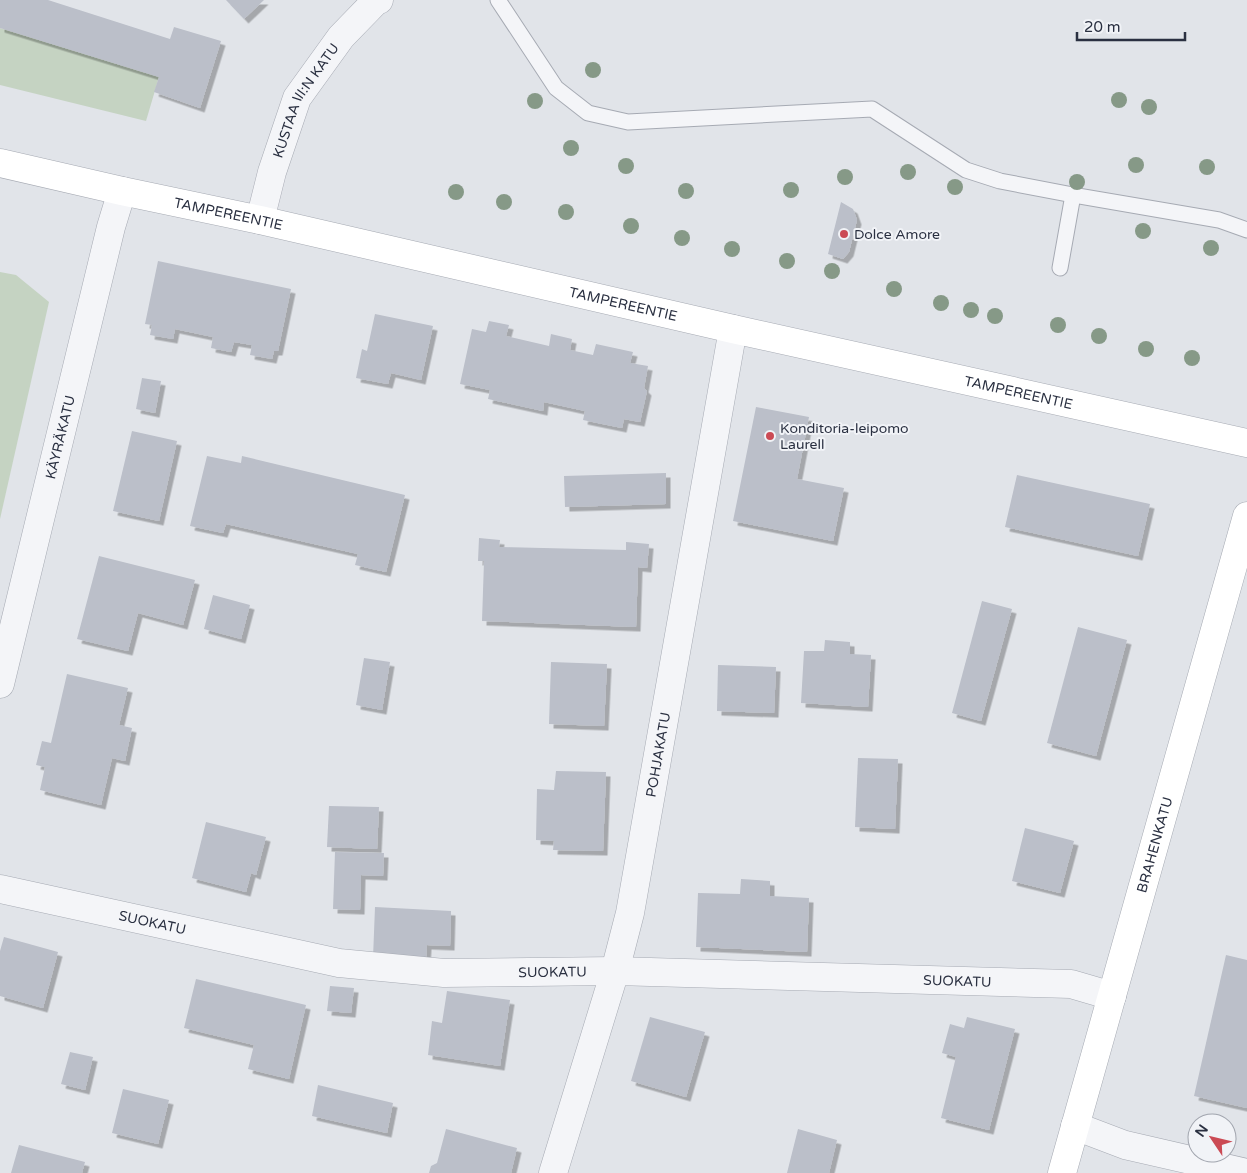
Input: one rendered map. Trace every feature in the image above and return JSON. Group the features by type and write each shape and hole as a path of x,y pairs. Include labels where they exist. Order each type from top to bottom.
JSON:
{"main road":[{"name":"TAMPEREENTIE","path":"0,163 1247,443"},
{"name":"BRAHENKATU","path":"1062,1173 1247,516"}],"street":[{"name":"KUSTAA III:N KATU","path":"260,220 272,172 297,98 341,37 379,0"},
{"name":"KÄYRÄKATU","path":"0,684 108,236 122,191"},
{"name":"POHJAKATU","path":"553,1173 615,971 630,913 733,329"},
{"name":"SUOKATU","path":"0,889 338,963 444,973 615,971 1071,984 1112,996"},
{"path":"1075,1126 1125,1145 1247,1173"}],"lane":[{"path":"498,0 556,88 588,114 628,122 872,109 966,170 1000,181 1219,220 1247,230"},
{"path":"1060,268 1073,195"}],"green space":[{"path":"0,28 159,77 146,121 0,85"},
{"path":"0,272 16,275 49,302 0,519"}],"building":[{"path":"0,0 48,0 170,39 174,27 221,41 200,108 154,92 159,77 0,28"},
{"path":"226,0 264,0 244,19"},
{"path":"841,202 853,209 857,220 849,252 843,259 828,254"},
{"path":"158,261 291,289 278,351 274,351 272,359 250,355 252,345 234,342 231,352 211,348 213,337 175,329 173,339 150,335 152,325 145,324"},
{"path":"375,314 433,326 421,380 391,373 388,384 356,378 362,349 367,351"},
{"path":"489,321 509,325 506,336 549,346 551,334 572,339 570,350 593,355 596,344 633,352 630,363 648,366 644,388 647,391 640,422 624,419 622,428 583,420 585,411 544,402 543,411 488,399 490,390 460,384 472,329 486,332"},
{"path":"142,378 161,381 155,413 136,409"},
{"path":"756,407 809,417 797,479 844,488 833,541 733,521"},
{"path":"132,431 177,441 159,521 113,511"},
{"path":"207,456 241,463 242,456 405,495 386,572 355,565 358,554 226,524 223,533 190,526"},
{"path":"666,473 666,504 565,507 564,476"},
{"path":"1017,475 1150,504 1138,556 1005,527"},
{"path":"479,538 500,540 499,547 626,550 626,542 649,544 647,568 638,567 636,627 482,621 484,561 478,561"},
{"path":"99,556 195,580 183,625 138,613 128,651 77,639"},
{"path":"213,595 250,605 241,639 204,629"},
{"path":"982,601 1012,609 981,721 952,713"},
{"path":"1078,627 1127,640 1096,756 1047,743"},
{"path":"825,640 850,642 850,654 871,655 868,707 801,703 804,651 824,651"},
{"path":"364,658 390,662 382,710 356,705"},
{"path":"551,662 607,664 604,726 549,724"},
{"path":"718,665 776,667 774,713 717,711"},
{"path":"67,674 128,688 119,725 132,728 125,761 112,758 101,805 40,790 45,767 36,765 42,741 51,743"},
{"path":"858,758 898,759 895,829 855,827"},
{"path":"556,771 606,772 603,851 553,850 554,841 536,840 537,789 554,790"},
{"path":"329,806 379,807 377,849 327,847"},
{"path":"206,822 266,837 256,875 251,873 246,892 192,878"},
{"path":"1025,828 1074,841 1060,893 1012,881"},
{"path":"335,852 384,853 383,876 361,875 360,910 333,909"},
{"path":"741,879 770,881 770,896 809,898 807,952 696,947 698,893 740,894"},
{"path":"375,907 451,911 450,946 427,945 426,961 373,958"},
{"path":"4,937 58,952 43,1008 0,996 0,951"},
{"path":"1226,955 1247,960 1247,1108 1194,1096"},
{"path":"196,979 306,1005 289,1079 248,1069 254,1045 184,1028"},
{"path":"330,986 354,988 351,1013 327,1011"},
{"path":"447,991 510,1000 500,1066 428,1055 432,1021 442,1023"},
{"path":"650,1017 705,1032 686,1097 631,1081"},
{"path":"967,1017 1015,1029 989,1130 941,1118 956,1057 942,1053 950,1024 964,1028"},
{"path":"70,1052 93,1057 85,1090 61,1084"},
{"path":"318,1085 393,1103 387,1133 312,1116"},
{"path":"123,1089 169,1100 158,1144 112,1133"},
{"path":"446,1129 517,1148 511,1173 429,1173 431,1166 437,1163"},
{"path":"798,1129 837,1140 829,1173 787,1173"},
{"path":"19,1145 85,1162 82,1173 11,1173"}],"place":[{"name":"Dolce Amore","path":"844,234"},
{"name":"Konditoria-leipomo Laurell","path":"770,436"}]}
